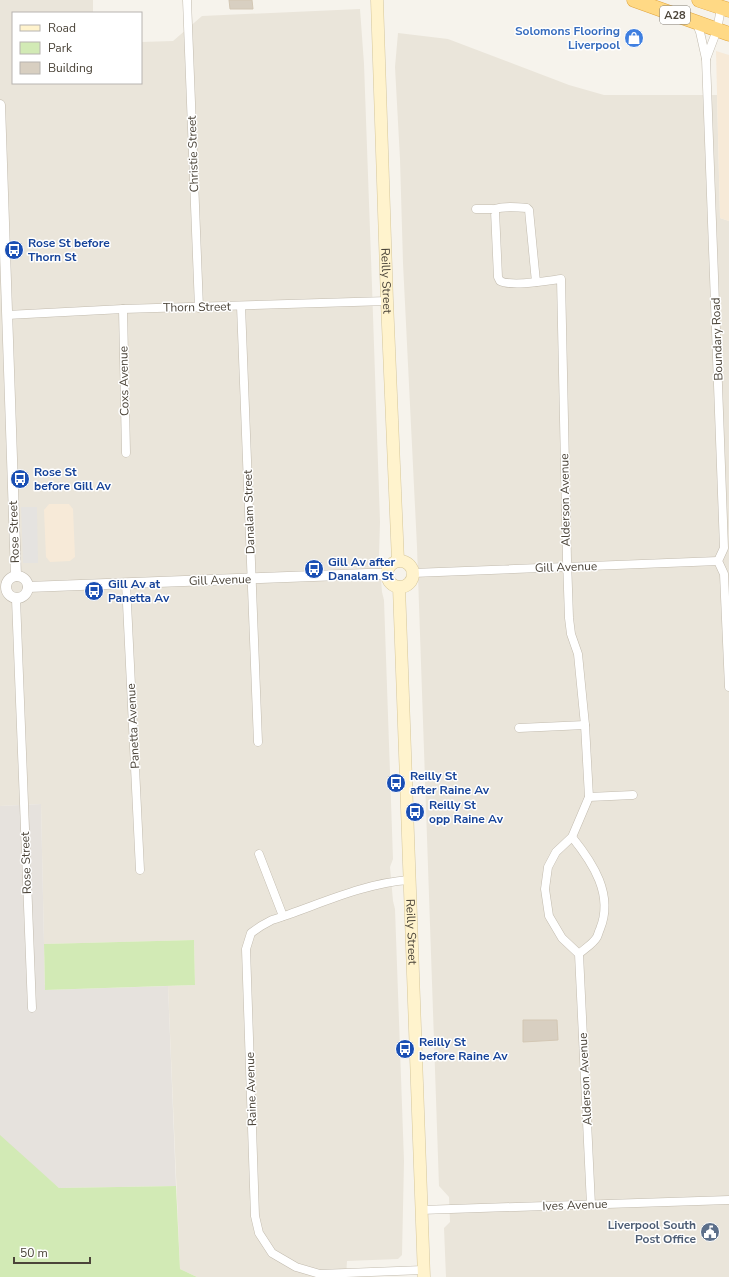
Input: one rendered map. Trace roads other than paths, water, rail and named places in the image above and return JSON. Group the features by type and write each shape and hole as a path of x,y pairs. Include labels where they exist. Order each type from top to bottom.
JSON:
{"highway":[{"name":"A28","path":"634,0 723,32"},
{"name":"A28","path":"700,0 725,9"}],"main road":[{"name":"Reilly Street","path":"377,0 387,301 398,561"},
{"path":"398,561 402,561 410,565 413,573 411,582 404,587 399,588 389,582 387,574 391,564 398,561"},
{"name":"Reilly Street","path":"399,588 424,1274"}],"street":[{"name":"Christie Street","path":"188,0 199,308"},
{"name":"Boundary Road","path":"706,59 723,32 725,9"},
{"name":"Boundary Road","path":"696,22 700,32 706,59 724,548 718,561"},
{"name":"Rose Street","path":"0,105 16,576"},
{"path":"476,209 494,210 510,207 527,208 529,210 536,282 510,283 500,281 498,277 494,210"},
{"name":"Alderson Avenue","path":"536,282 561,279 569,618 571,634 578,654 585,725 589,797 572,837 556,852 548,867 545,889 549,916 562,938 579,954 591,1205"},
{"name":"Thorn Street","path":"7,314 387,301"},
{"name":"Danalam Street","path":"241,306 258,742"},
{"name":"Coxs Avenue","path":"123,309 126,453"},
{"name":"Gill Avenue","path":"413,573 718,561"},
{"path":"718,561 724,574 729,687"},
{"name":"Gill Avenue","path":"28,587 387,574"},
{"name":"Rose Street","path":"28,587 26,580 20,576 13,576 7,581 3,588 9,596 16,599 32,1008"},
{"name":"Panetta Avenue","path":"126,583 140,870"},
{"path":"16,599 26,594 28,587"},
{"path":"519,728 585,725"},
{"path":"589,797 634,795"},
{"path":"572,837 594,866 602,886 604,905 604,919 596,938 579,954"},
{"path":"259,854 283,916"},
{"name":"Raine Avenue","path":"409,880 393,881 369,886 283,916 261,926 251,933 246,949 255,1216 258,1233 272,1252 296,1267 320,1274 424,1274"},
{"name":"Ives Avenue","path":"421,1210 729,1200"}],"place":[{"name":"Solomons Flooring Liverpool","path":"634,38"},
{"name":"Rose St before Thorn St","path":"14,250"},
{"name":"Rose St before Gill Av","path":"20,479"},
{"name":"Gill Av after Danalam St","path":"314,569"},
{"name":"Gill Av at Panetta Av","path":"94,591"},
{"name":"Reilly St after Raine Av","path":"396,783"},
{"name":"Reilly St opp Raine Av","path":"415,812"},
{"name":"Reilly St before Raine Av","path":"405,1049"},
{"name":"Liverpool South Post Office","path":"710,1232"}]}
